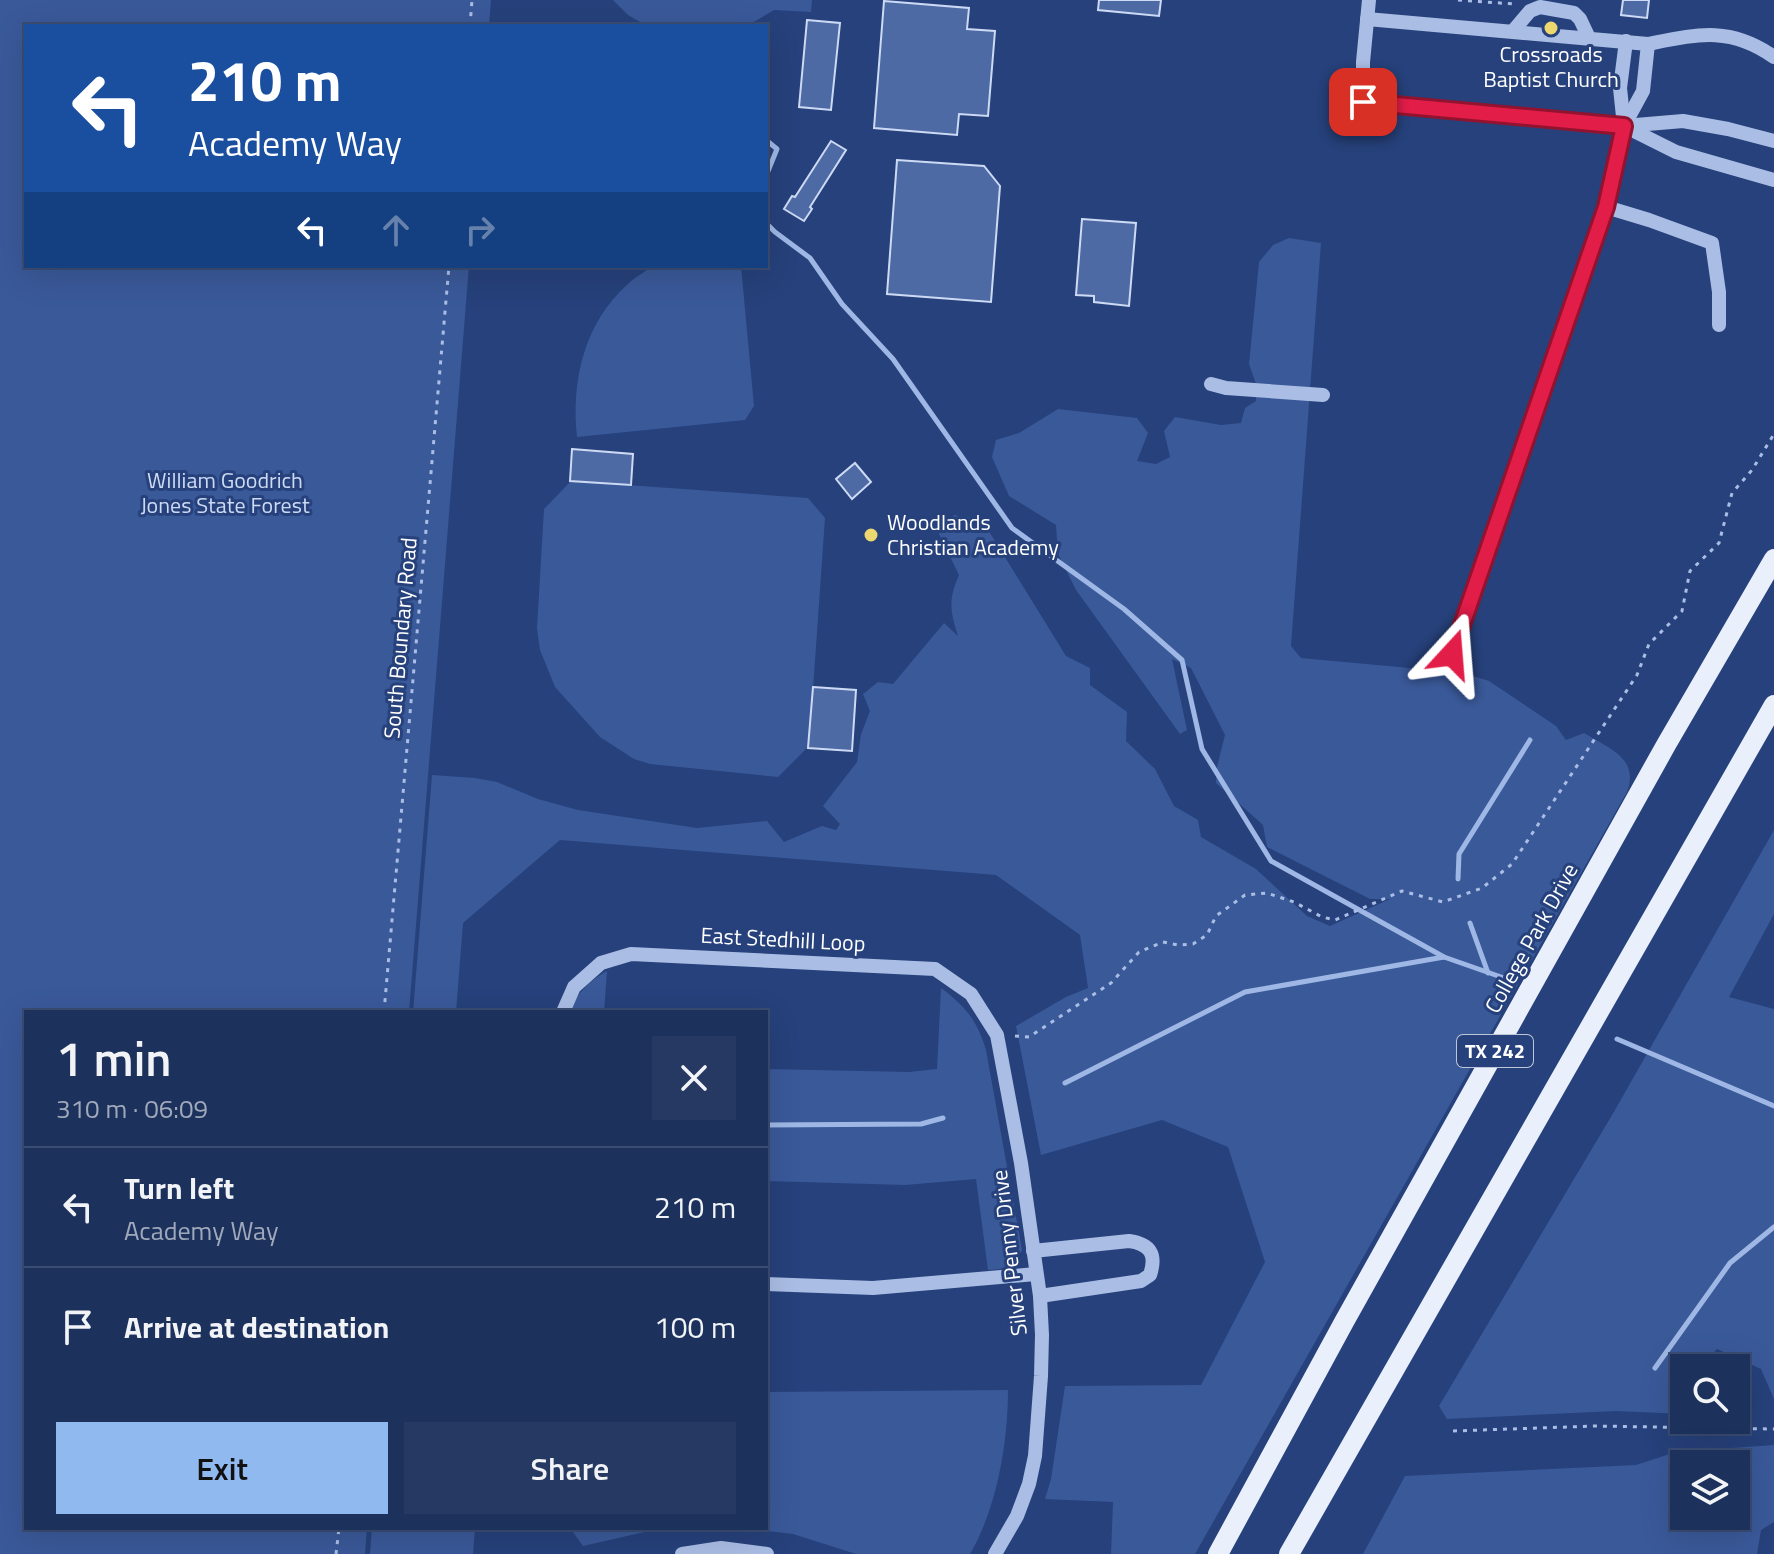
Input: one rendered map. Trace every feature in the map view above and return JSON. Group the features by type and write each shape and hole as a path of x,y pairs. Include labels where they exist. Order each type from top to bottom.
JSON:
{"main road":[{"name":"College Park Drive","path":"1218,1554 1666,745 1774,559"},
{"name":"TX 242","path":"1289,1554 1774,705"}],"street":[{"path":"1369,0 1363,102 1624,126 1683,121 1774,141"},
{"path":"1513,31 1530,11 1540,7 1574,13 1589,38"},
{"path":"1367,19 1648,44 1717,34 1756,45 1774,57"},
{"path":"1624,126 1620,88 1626,41"},
{"path":"1452,654 1606,207 1624,126 1643,91 1648,44"},
{"path":"1624,126 1676,152 1774,180"},
{"path":"1606,207 1712,243 1719,292 1719,325"},
{"path":"1211,384 1226,388 1323,395"},
{"name":"East Stedhill Loop","path":"564,1010 574,987 601,963 631,954 935,969 971,994 997,1035"},
{"name":"Silver Penny Drive","path":"995,1554 1017,1516 1029,1484 1035,1456 1042,1335 1040,1296 1021,1163 997,1035"},
{"path":"1033,1251 1129,1241 1141,1243 1150,1251 1153,1260 1150,1275 1141,1281 1040,1296"},
{"path":"768,1284 873,1288 1036,1274"},
{"path":"682,1554 721,1548 767,1554"}],"path":[{"path":"470,24 472,0"},
{"path":"1458,0 1521,4"},
{"name":"South Boundary Road","path":"384,1010 449,268"},
{"path":"997,1035 1009,1032 1018,1037 1029,1037 1111,983 1139,952 1163,942 1193,944 1207,935 1216,916 1245,895 1267,893 1335,920 1402,891 1443,902 1482,888 1512,864 1637,675 1649,644 1682,611 1690,571 1719,543 1732,493 1752,470 1774,434"},
{"path":"1453,1431 1595,1426 1774,1429"},
{"path":"336,1554 339,1530"}],"green space":[{"name":"William Goodrich Jones State Forest","path":"0,0 491,0 489,24 24,24 24,268 469,268 409,1010 24,1010 24,1530 367,1530 365,1554 0,1554"},
{"path":"613,0 812,0 811,12 774,10 750,24 644,24 628,15"},
{"path":"1289,238 1321,243 1291,646 1301,658 1464,673 1489,681 1556,726 1566,740 1584,733 1612,749 1625,762 1630,780 1627,792 1195,1554 1111,1554 1113,1502 1045,1499 1051,1479 1065,1386 1201,1385 1265,1262 1228,1147 1162,1120 1041,1155 1016,1026 1088,988 1080,935 996,875 560,840 463,923 456,1010 413,1010 432,775 497,782 538,799 578,810 697,828 767,821 784,842 822,826 836,830 840,824 823,806 857,762 861,734 870,711 863,694 878,682 893,684 944,623 958,636 951,606 959,575 937,530 954,515 982,520 1066,656 1090,668 1090,685 1127,712 1126,741 1155,769 1174,806 1198,820 1201,837 1256,869 1307,916 1330,926 1390,899 1370,899 1267,847 1263,825 1216,783 1225,735 1191,668 1172,659 1187,730 1180,734 1076,590 1058,554 1056,525 1009,496 992,457 996,440 1019,433 1058,409 1137,418 1148,433 1137,461 1156,464 1170,457 1164,431 1175,417 1221,425 1241,423 1245,408 1256,401 1256,384 1249,364 1259,262 1273,245"},
{"path":"650,268 741,268 754,406 745,420 577,437 576,395 584,354 601,316 631,281"},
{"path":"571,481 808,498 825,518 809,746 778,777 650,764 634,759 600,737 555,687 540,650 537,628 544,509"},
{"path":"1774,830 1774,914 1729,997 1774,1009 1774,1399 1761,1369 1750,1364 1750,1354 1728,1354 1717,1349 1713,1354 1670,1354 1670,1413 1616,1411 1447,1419 1439,1406 1615,1110"},
{"path":"607,971 604,1010 570,1010 584,988"},
{"path":"941,988 970,1015 986,1050 1022,1250 1009,1266 988,1270 976,1179 905,1185 768,1181 768,1069 909,1072 937,1069"},
{"path":"1008,1390 1006,1432 999,1475 987,1516 970,1554 856,1554 793,1534 761,1530 768,1530 768,1392"},
{"path":"1774,1445 1774,1522 1761,1530 1757,1554 1363,1554 1405,1476 1636,1465 1670,1454 1670,1530 1750,1530 1750,1450 1704,1450"},
{"path":"372,1530 475,1530 473,1554 370,1554"},
{"path":"571,1530 653,1530 583,1546"}],"building":[{"path":"1099,0 1161,0 1159,16 1098,10"},
{"path":"1623,0 1649,0 1647,18 1621,15"},
{"path":"884,1 969,8 967,29 995,31 988,116 959,114 957,135 874,128"},
{"path":"807,20 840,23 831,110 799,107"},
{"path":"831,141 846,150 804,221 784,209"},
{"path":"897,160 984,166 1000,186 991,302 887,294"},
{"path":"1082,219 1136,223 1129,306 1094,302 1094,296 1076,295"},
{"path":"572,449 633,454 631,485 570,481"},
{"path":"855,463 871,482 852,499 836,479"},
{"path":"813,687 856,690 852,751 808,748"}],"waterway":[{"path":"768,142 777,149 768,171"},
{"path":"768,225 810,258 842,304 893,359 1012,528 1124,609 1182,660 1202,749 1271,861 1444,957"},
{"path":"1458,879 1459,854 1530,740"},
{"path":"1470,923 1488,973"},
{"path":"1065,1083 1245,992 1444,957 1504,978"},
{"path":"1617,1039 1774,1106"},
{"path":"768,1125 921,1124 943,1118"},
{"path":"1655,1368 1730,1263 1774,1227"}],"place":[{"name":"Crossroads Baptist Church","path":"1551,28"},
{"name":"Woodlands Christian Academy","path":"871,535"}],"route":[{"path":"1363,102 1624,126 1606,207 1452,654"}]}
